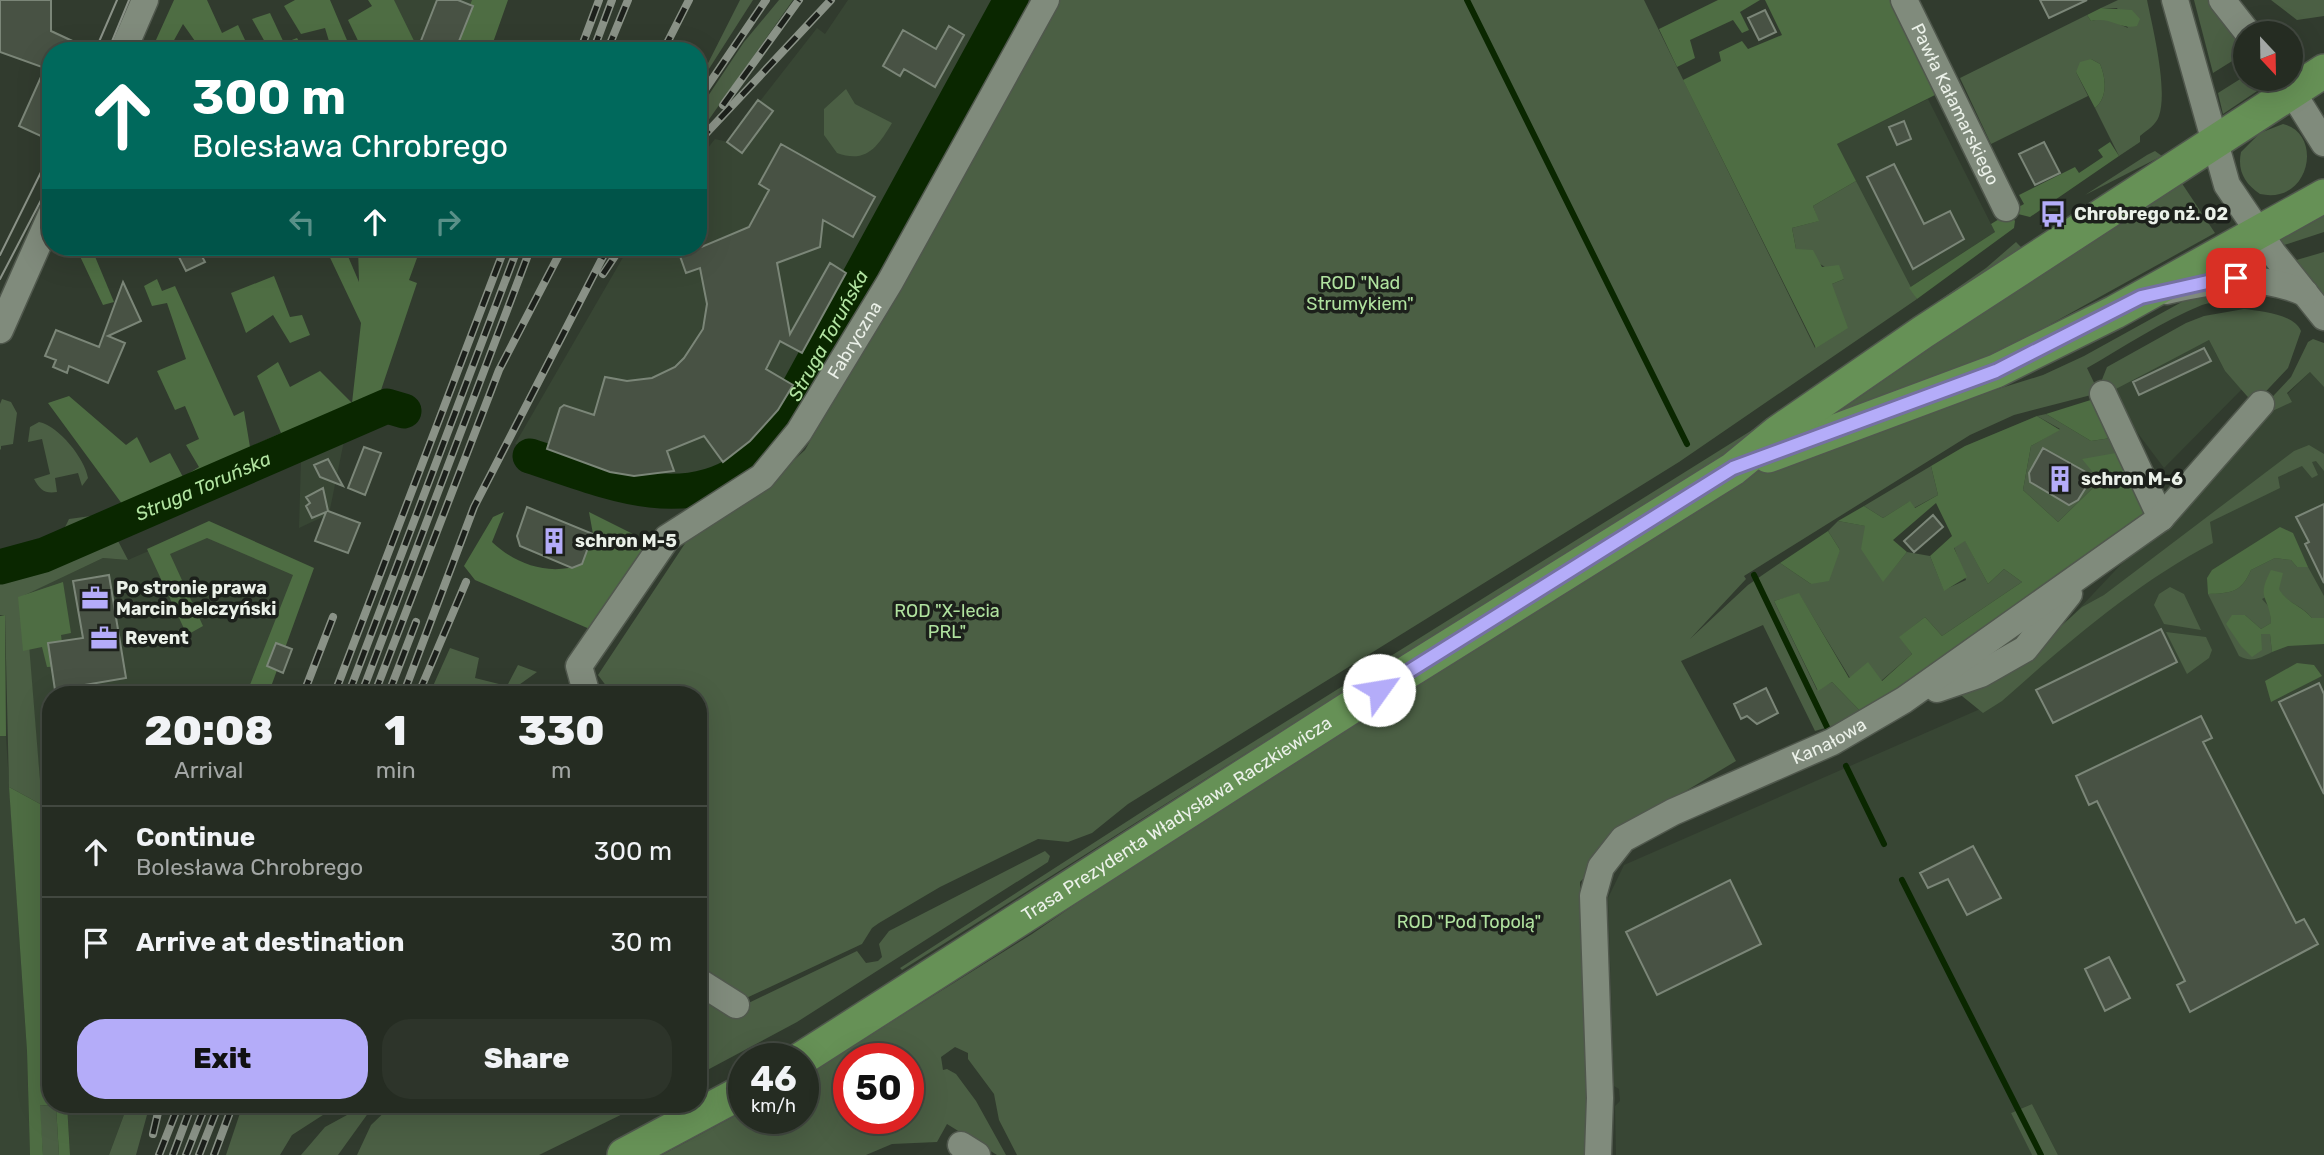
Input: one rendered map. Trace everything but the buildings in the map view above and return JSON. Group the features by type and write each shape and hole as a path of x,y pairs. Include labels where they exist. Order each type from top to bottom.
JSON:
{"main road":[{"name":"Trasa Prezydenta Władysława Raczkiewicza","path":"2303,79 2324,71"},
{"name":"Trasa Prezydenta Władysława Raczkiewicza","path":"819,1048 1733,468 1779,432 1923,332 2214,143 2280,91"},
{"name":"Trasa Prezydenta Władysława Raczkiewicza","path":"1733,468 1996,371 2141,297 2324,197"},
{"path":"707,1111 728,1100"},
{"path":"624,1155 703,1113"}],"street":[{"path":"127,42 145,0"},
{"name":"Fabryczna","path":"585,686 579,666 667,538 762,477 799,432 890,282 1046,0"},
{"name":"Pawła Kałamarskiego","path":"1904,0 2006,208"},
{"path":"2175,0 2227,185 2324,317"},
{"path":"2222,0 2239,21"},
{"path":"2292,91 2324,143"},
{"path":"0,330 42,235"},
{"path":"2141,297 2221,279 2269,280 2305,293"},
{"path":"2103,394 2161,518"},
{"name":"Kanałowa","path":"1598,1155 1600,1098 1594,896 1601,867 1623,839 1673,812 1832,742 1903,700 2161,518 2262,404"},
{"path":"707,987 736,1005"}],"shaded area":[{"path":"380,0 491,0 475,42 400,42"},
{"path":"848,0 1002,0 944,106 905,167 874,235 853,265 781,414 734,465 696,484 641,485 573,466 515,444 624,256 707,256 707,149 715,139 728,142 817,28 825,34"},
{"path":"1928,99 1995,232 1909,288 1837,144"},
{"path":"2209,340 2225,371 2242,389 2164,468 2106,391"},
{"path":"2310,372 2324,384 2324,1155 2058,1155 2032,1104 2011,1113 2032,1155 1616,1155 1615,1106 1620,1101 1619,1089 1614,1086 1608,898 1624,865 1987,706 2216,464"},
{"path":"344,441 329,514 299,528 301,460"},
{"path":"215,531 302,565 258,686 42,686 42,808 24,595 103,558 128,560 169,542"},
{"path":"0,648 27,1051 30,1155 0,1155"},
{"path":"68,1113 125,1113 109,1155 70,1155"}],"green space":[{"path":"174,0 207,0 222,33 238,25 245,40 196,42 183,24 173,42 155,42"},
{"path":"295,0 330,0 348,42 329,42 325,28 301,34 284,6"},
{"path":"368,0 394,0 415,42 359,42 348,20 372,6"},
{"path":"472,0 508,0 493,42 456,42"},
{"path":"740,0 753,0 707,72 707,65"},
{"path":"779,0 793,0 707,122 707,98 744,42"},
{"path":"1002,0 1024,0 957,116 944,106"},
{"path":"1060,0 1644,0 1815,348 1832,284 1844,279 1796,249 1792,228 1818,221 1813,206 1856,181 1917,299 1679,462 1128,804 1092,833 1068,842 1038,839 940,887 879,923 872,928 862,944 742,1000 742,995 707,970 707,686 606,686 598,675 686,542 779,474 805,450"},
{"path":"1718,0 1760,0 1740,12 1749,30 1742,33 1733,20 1690,40 1695,58 1677,67 1659,29"},
{"path":"1765,0 1894,0 1935,95 1837,144 1856,181 1813,206 1819,221 1792,228 1796,249 1813,250 1822,267 1839,265 1844,279 1832,284 1848,328 1816,348 1683,80 1721,61 1719,52 1742,41 1748,49 1782,35"},
{"path":"2118,0 2147,0 2159,59 2162,91 2159,116 2154,125 2140,136 2140,142 2119,156 2095,108 2104,93 2104,75 2100,64 2091,59 2076,72 2088,96 1991,144 1960,78 2087,15 2091,21 2105,18 2128,28 2117,8 2101,8"},
{"path":"2194,0 2213,0 2233,26 2233,60 2213,73"},
{"path":"2271,0 2324,0 2324,16 2297,20"},
{"path":"2101,8 2132,10 2140,19 2137,26 2131,27 2104,20 2091,21 2087,15"},
{"path":"270,13 284,42 265,42 252,19"},
{"path":"2091,59 2100,64 2104,75 2104,93 2095,108 2076,72 2080,62"},
{"path":"2233,84 2233,91 2257,91 2223,114 2218,93"},
{"path":"846,89 855,104 892,123 876,146 856,156 837,153 824,135 824,109"},
{"path":"932,123 948,135 950,151 778,447 763,434 781,414 853,265 874,235 905,167"},
{"path":"2283,124 2296,130 2304,141 2306,167 2300,179 2290,189 2277,195 2260,194 2243,176 2241,152 2260,133"},
{"path":"2110,142 2119,156 2030,217 2018,214 2015,209 2024,204 2019,195 2075,167 2079,173 2103,157 2098,150"},
{"path":"2155,151 2162,156 2085,195 2147,155"},
{"path":"2177,176 2215,233 1986,360 1825,421"},
{"path":"2324,211 2324,232 2278,247 2274,240"},
{"path":"2009,213 2015,221 2014,228 1917,299 1909,288 1995,232 1991,224"},
{"path":"2016,242 2023,249 1769,429 902,970 900,968 1154,804 1757,427 1986,268"},
{"path":"2324,252 2324,298 2293,261"},
{"path":"80,256 95,256 114,302 103,305"},
{"path":"329,256 348,256 359,282 358,256 418,256 409,280 417,283 376,405 128,512 48,403 69,396 126,445 137,437 150,463 170,453 183,477 199,467 186,445 199,439 185,406 175,410 157,371 186,359 167,303 152,306 144,286 157,279 162,291 175,286 234,416 244,411 250,447 281,433 257,376 278,362 290,387 320,371 352,403 361,323"},
{"path":"274,276 290,317 302,315 310,335 290,343 273,315 246,333 231,293"},
{"name":"ROD \"Pod Topolą\"","path":"2242,292 2234,299 2202,305 2172,319 2087,368 2099,393 2014,415 1970,435 1744,576 1746,579 1690,639 1748,585 1780,563 1811,584 1840,550 1828,531 1838,521 1866,526 1883,581 1907,552 1930,556 1944,590 1966,580 1954,547 1965,540 1988,584 2004,569 2022,582 1942,636 1925,617 1900,637 1912,654 1881,681 1850,678 1799,594 1774,601 1817,690 1832,682 1865,716 1815,731 1763,625 1681,661 1736,761 1644,816 1580,882 1587,1074 1585,1155 1017,1155 999,1120 994,1094 968,1059 968,1053 955,1047 941,1057 943,1070 947,1069 956,1074 976,1101 1006,1155 997,1155 947,1124 937,1142 892,1144 866,1155 662,1155 728,1120 728,1134 819,1134 819,1067 833,1058 833,1134 924,1134 924,1043 857,1043 1032,934 1193,823 1754,473 1805,449 2043,375 2084,356 2198,293"},
{"path":"2244,309 2284,317 2301,331 2288,368 2254,404 2225,371 2209,340 2114,390 2101,382 2107,367 2186,323 2204,316"},
{"path":"2313,339 2324,343 2324,387 2310,372 2287,393 2292,402 2266,414 2260,410 2291,377 2308,342"},
{"path":"2097,398 2111,438 2091,441 2046,414"},
{"path":"2,399 11,402 17,413 13,444 1,446 1,450 0,404"},
{"path":"2046,414 2091,441 2111,438 2116,453 2100,481 2058,522 2023,490 2031,446 2060,429 2037,416"},
{"path":"2037,416 2060,430 2031,446 2023,490 2058,522 2100,481 2082,459 2116,453 2149,513 1865,716 1832,682 1818,691 1774,601 1799,593 1849,678 1868,662 1882,681 1912,654 1899,637 1925,617 1942,636 2022,582 2004,569 1988,584 1965,541 1954,548 1967,577 1944,591 1930,556 1952,536 1936,503 1893,540 1907,552 1883,582 1861,549 1865,526 1838,521 1864,506 1883,518 1910,501 1915,508 1938,495 1931,466 1965,446"},
{"path":"39,422 55,430 70,444 86,470 88,478 82,486 78,473 55,478 57,492 46,492 36,483 34,479 50,474 42,439 28,442 30,427"},
{"path":"2309,445 2324,454 2324,471 2316,461 2312,462 2318,475 2312,478 2302,466 2278,477 2280,488 2210,522 2213,543 2130,595 2077,636 2002,701 1983,713 1957,692 2048,638 2082,607 2104,595 2294,451"},
{"path":"1931,466 1938,495 1914,508 1909,502 1883,518 1864,506"},
{"path":"504,512 492,542 511,557 534,566 558,569 582,564 593,534 589,512 639,537 645,558 592,630 475,580 464,566 493,517"},
{"path":"91,516 106,518 128,560 103,558 25,595 42,805 9,787 5,615 0,615 0,553 41,547 57,538 69,519"},
{"path":"209,521 314,568 271,686 250,686 293,575 207,538 170,554 203,626 187,635 147,549"},
{"path":"2280,527 2293,533 2308,567 2297,567 2291,560 2275,558 2251,570 2243,583 2234,590 2208,594 2207,578 2212,570"},
{"path":"1828,531 1840,550 1829,581 1811,584 1780,563"},
{"path":"2275,558 2291,560 2297,567 2308,567 2324,596 2324,618 2312,618 2279,590 2262,599 2270,608 2271,623 2261,629 2245,615 2232,615 2260,634 2270,634 2272,652 2256,659 2244,658 2239,656 2208,594 2234,590 2243,583 2251,570"},
{"path":"2271,570 2283,573 2279,589 2286,598 2312,618 2324,618 2324,644 2288,646 2272,652 2270,634 2261,634 2262,650 2252,657 2241,646 2226,624 2232,615 2245,615 2261,629 2271,623 2264,587"},
{"path":"63,582 71,633 61,635 65,666 47,667 42,647 23,651 18,597"},
{"path":"2170,587 2184,594 2201,630 2164,624 2154,605 2159,594"},
{"path":"5,615 6,736 0,736 0,616"},
{"path":"2166,632 2206,637 2212,650 2209,658 2187,674"},
{"path":"450,648 479,658 475,678 507,686 433,686"},
{"path":"2297,663 2314,665 2322,676 2271,702 2265,681"},
{"path":"518,665 537,672 518,686 507,686"},
{"path":"9,787 42,805 40,1105 43,1155 30,1155 27,1051"},
{"path":"1045,851 1050,856 1048,862 797,1022 758,1043 728,1043 728,1059 707,1070 707,1004 714,996 734,1010 857,951 866,963 878,961 882,957 879,944 889,931"},
{"path":"2032,1104 2058,1155 2032,1155 2011,1113"},
{"path":"39,1105 42,1105 42,1113 56,1113 59,1155 43,1155"},
{"path":"56,1113 68,1113 70,1155 59,1155"},
{"path":"125,1113 148,1113 136,1155 109,1155"},
{"path":"240,1113 326,1113 292,1135 280,1155 226,1155"},
{"path":"351,1113 368,1113 338,1155 301,1155 325,1127"},
{"path":"384,1113 625,1113 539,1155 357,1155 371,1125"}],"waterway":[{"name":"Struga Toruńska","path":"530,456 609,482 664,491 690,490 716,484 747,466 781,421 1011,0"},
{"path":"1467,0 1687,444"},
{"name":"Struga Toruńska","path":"0,567 44,555 387,406 404,411"},
{"path":"1754,575 1827,727"},
{"path":"1846,766 1884,844"},
{"path":"1902,880 2041,1155"}],"tram line":[{"path":"99,42 117,0"},
{"path":"112,42 129,0"},
{"path":"0,255 42,170"},
{"path":"0,279 42,198"}],"railway":[{"path":"583,42 599,0"},
{"path":"596,42 612,0"},
{"path":"611,42 628,0"},
{"path":"668,42 689,0"},
{"path":"707,87 766,0"},
{"path":"723,105 799,0"},
{"path":"707,132 831,0"},
{"path":"337,686 502,256"},
{"path":"351,686 515,256"},
{"path":"364,686 528,256"},
{"path":"377,686 499,370 558,256"},
{"path":"406,686 474,507 603,256"},
{"path":"603,274 615,256"},
{"path":"422,686 466,582"},
{"path":"306,686 333,617"},
{"path":"391,686 416,622"},
{"path":"153,1134 158,1113"},
{"path":"159,1155 175,1113"},
{"path":"173,1155 189,1113"},
{"path":"186,1155 202,1113"},
{"path":"199,1155 215,1113"},
{"path":"214,1155 230,1113"}],"place":[{"name":"Chrobrego nż. 02","path":"2053,214"},
{"name":"schron M-6","path":"2060,479"},
{"name":"schron M-5","path":"554,541"},
{"name":"Po stronie prawa Marcin belczyński","path":"95,598"},
{"name":"Revent","path":"104,638"}],"route":[{"path":"1379,690 1733,468 1996,371 2141,297 2236,278"}],"park label":[{"name":"ROD \"Nad Strumykiem\"","path":"1360,293"},
{"name":"ROD \"X-lecia PRL\"","path":"947,621"}]}
